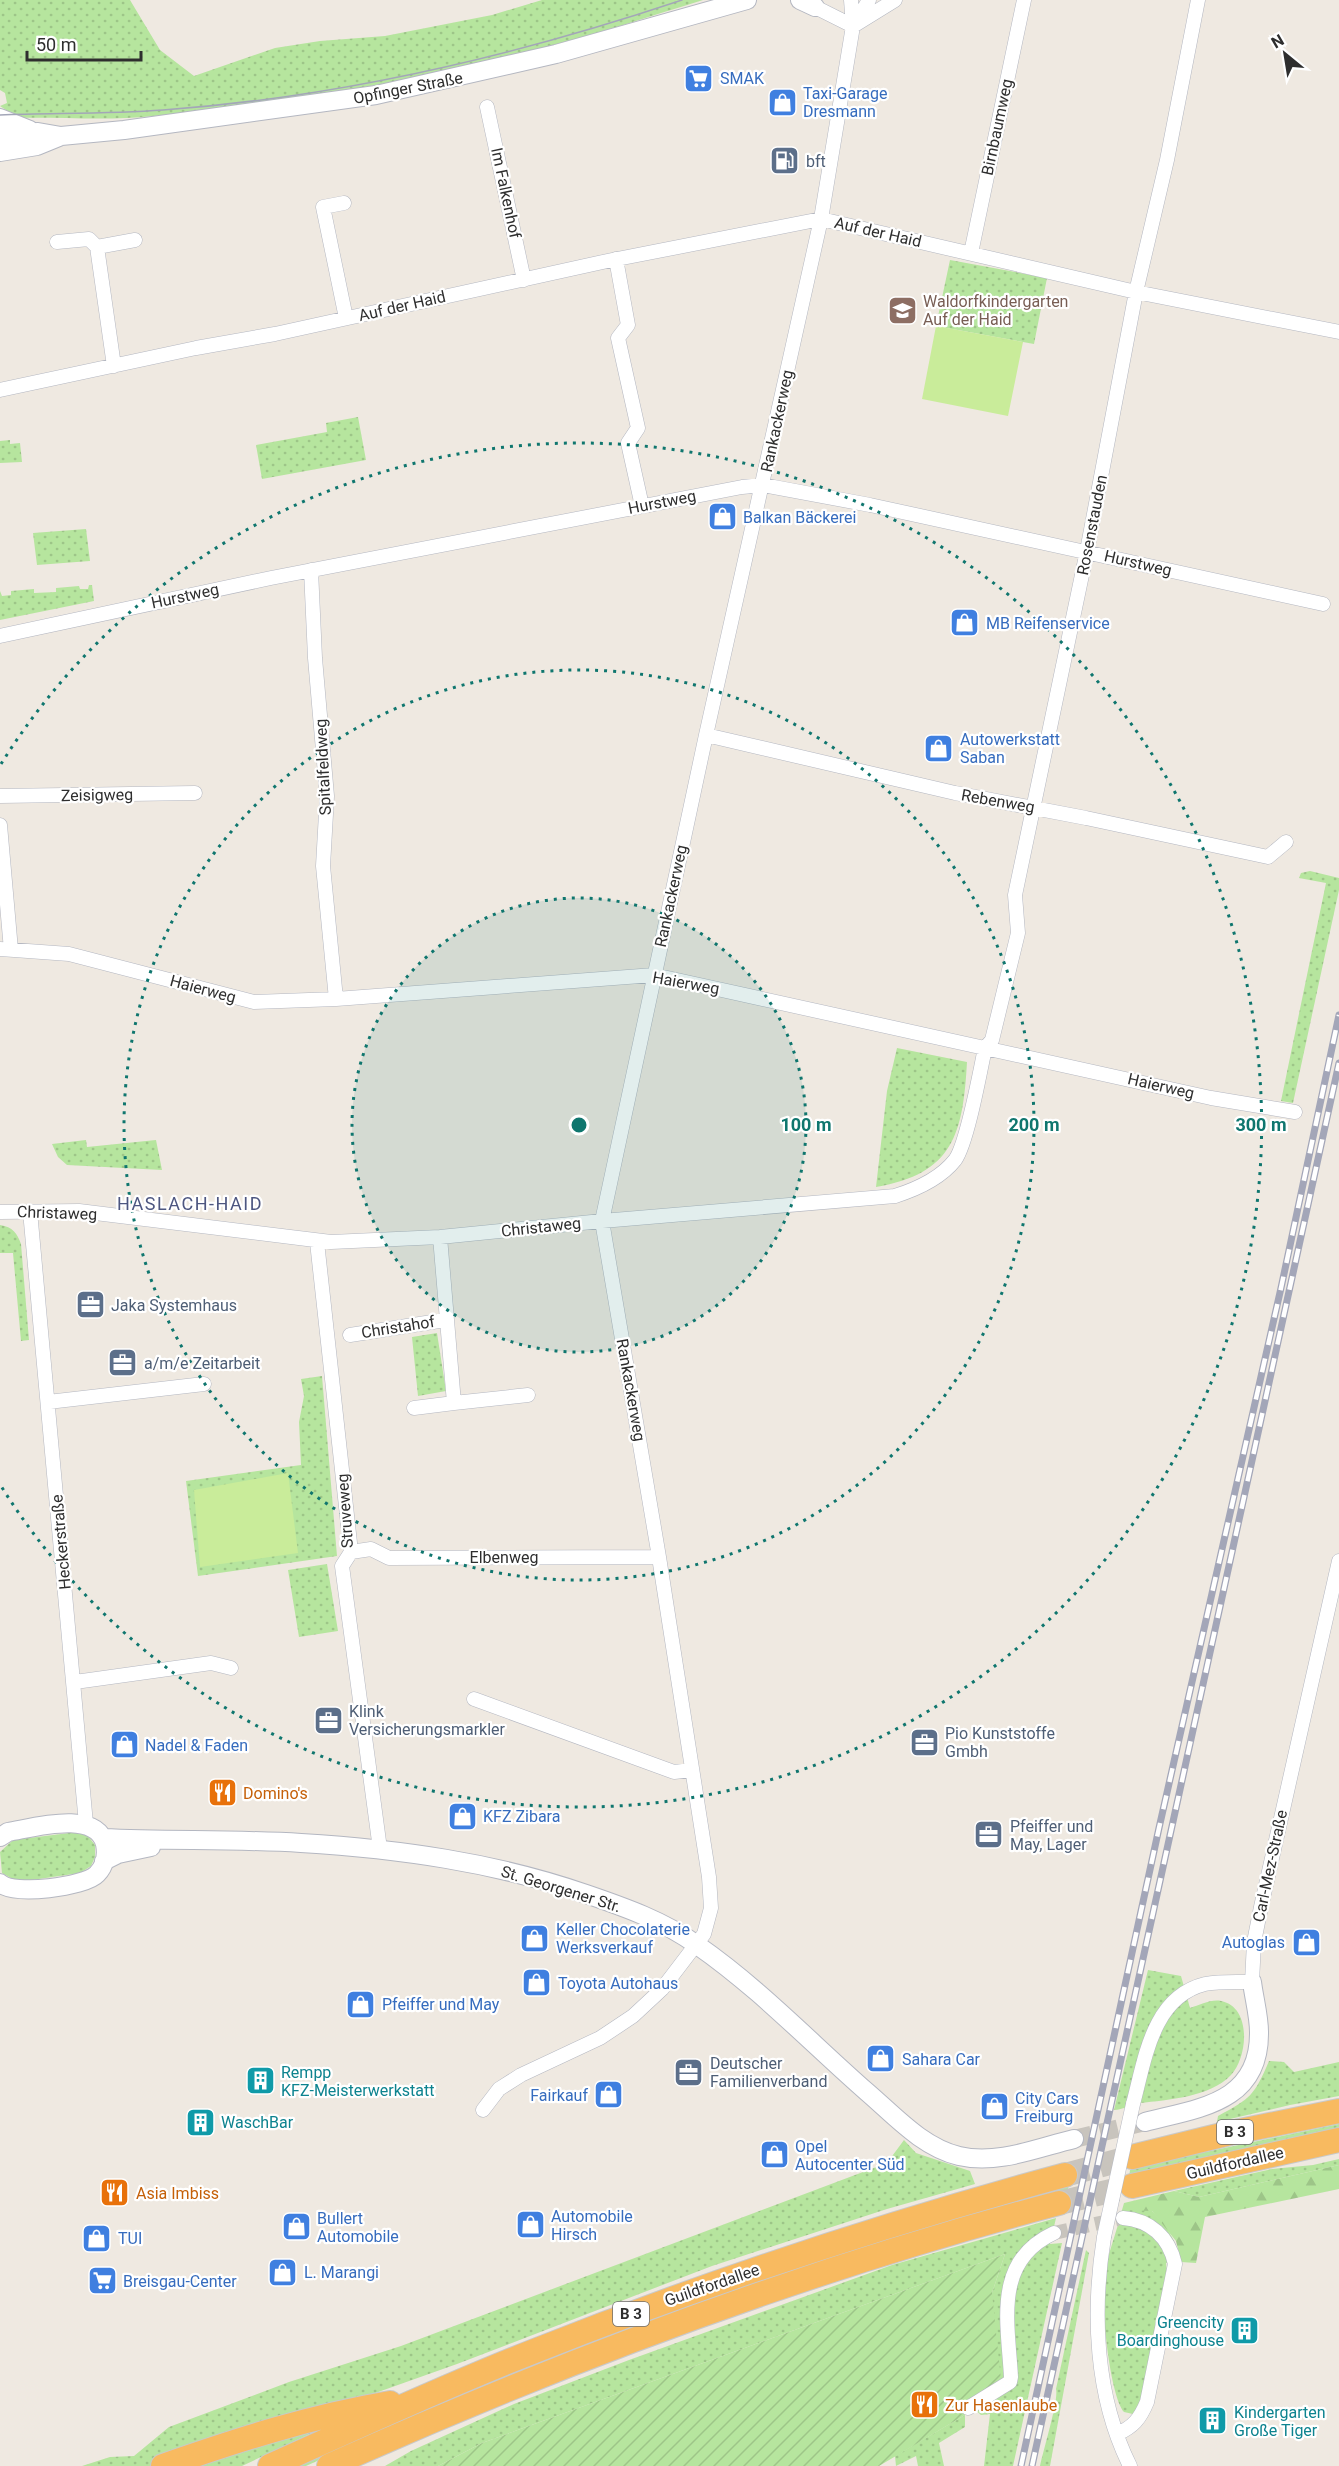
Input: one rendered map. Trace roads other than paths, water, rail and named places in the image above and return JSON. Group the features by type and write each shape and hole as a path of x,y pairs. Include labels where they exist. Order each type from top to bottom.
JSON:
{"highway":[{"name":"Guildfordallee","path":"1132,2157 1230,2133 1339,2111"},
{"name":"Guildfordallee","path":"1132,2186 1339,2140"},
{"name":"Guildfordallee","path":"270,2466 531,2352 680,2296 841,2240 961,2203 1065,2175"},
{"name":"Guildfordallee","path":"329,2466 547,2373 672,2326 975,2225 1059,2203"},
{"path":"163,2466 227,2443 344,2410 425,2397"},
{"name":"B 3","path":"359,2466 387,2440"}],"street":[{"name":"Opfinger Straße","path":"0,136 38,132 61,136 200,121 376,95 556,54 747,0"},
{"name":"Rankackerweg","path":"483,2110 499,2089 514,2079 600,2038 633,2016 662,1989 704,1934 711,1908 709,1877 659,1557 602,1221 706,735 764,485 821,219 853,26 851,0"},
{"name":"Rankackerweg","path":"853,26 868,0"},
{"path":"807,3 853,26 895,0"},
{"name":"Birnbaumweg","path":"971,254 1024,0"},
{"name":"Rosenstauden","path":"986,1048 992,1040 1018,933 1016,895 1087,551 1136,292 1167,160 1198,0"},
{"name":"Im Falkenhof","path":"487,107 524,280"},
{"path":"0,118 38,132"},
{"name":"Opfinger Straße","path":"0,152 37,146 61,136"},
{"name":"Auf der Haid","path":"344,203 322,207 346,318"},
{"name":"Auf der Haid","path":"0,390 616,259 821,219 1136,292 1339,332"},
{"path":"57,243 89,239 97,247 114,366"},
{"path":"97,247 135,240"},
{"path":"616,259 628,325 618,338 638,428 628,443 642,506"},
{"name":"Hurstweg","path":"0,636 311,570 742,487 764,485 1087,551 1323,604"},
{"name":"Spitalfeldweg","path":"311,570 315,658 327,796 323,866 336,999"},
{"name":"Rebenweg","path":"706,735 955,793 1035,807 1268,857 1286,842"},
{"name":"Zeisigweg","path":"0,796 195,793"},
{"path":"0,825 5,949"},
{"name":"Haierweg","path":"5,949 69,954 254,1002 336,999 654,975 1211,1098 1294,1112"},
{"name":"Christaweg","path":"0,1212 79,1211 317,1242 440,1237 895,1196 932,1180 955,1160 963,1143 986,1048"},
{"name":"Heckerstraße","path":"30,1211 75,1682 86,1824"},
{"name":"Christahof","path":"440,1237 445,1320 454,1403"},
{"name":"Struveweg","path":"317,1242 351,1552 342,1566 380,1849"},
{"name":"Christahof","path":"350,1335 445,1320"},
{"path":"48,1402 204,1384"},
{"path":"414,1408 528,1395"},
{"name":"Elbenweg","path":"351,1552 371,1549 389,1558 659,1557"},
{"name":"Carl-Mez-Straße","path":"1252,1982 1254,1942 1260,1907 1339,1563"},
{"path":"75,1682 211,1662 231,1668"},
{"path":"474,1699 674,1772 692,1770"},
{"path":"0,1837 8,1832 74,1822 86,1824 103,1838 106,1850 104,1862"},
{"name":"St. Georgener Str.","path":"103,1838 299,1843 380,1849 458,1861 520,1873 547,1881 619,1905 661,1924 696,1944 763,1996 912,2132 943,2151 960,2156 1004,2157 1074,2139"},
{"name":"St. Georgener Str.","path":"0,1883 4,1887 22,1890 76,1884 88,1881 98,1874 104,1862 118,1854 179,1841"},
{"path":"1130,2466 1107,2402 1097,2330 1099,2267 1133,2104 1154,2032 1162,2015 1179,1997 1189,1989 1206,1984 1252,1982 1260,2031 1258,2051 1252,2070 1243,2085 1231,2096 1212,2105 1145,2121"},
{"path":"1117,2434 1131,2428 1142,2415 1147,2402 1175,2264 1173,2253 1159,2233 1142,2222 1123,2218"},
{"path":"968,2408 1010,2382 1008,2293 1013,2273 1021,2257 1031,2245 1054,2233"}],"tunnel":[{"path":"1074,2139 1145,2122"},
{"path":"1065,2175 1132,2157"},
{"path":"1059,2203 1132,2186"},
{"path":"1054,2233 1118,2219"}],"tram line":[{"path":"0,115 163,110 229,104 361,84 491,56 682,0"}],"railway":[{"path":"1021,2466 1339,1015"},
{"path":"1032,2466 1339,1063"}],"place":[{"name":"SMAK","path":"699,78"},
{"name":"Taxi-Garage Dresmann","path":"782,102"},
{"name":"bft","path":"785,161"},
{"name":"Waldorfkindergarten Auf der Haid","path":"902,310"},
{"name":"Balkan Bäckerei","path":"722,517"},
{"name":"MB Reifenservice","path":"965,623"},
{"name":"Autowerkstatt Saban","path":"939,748"},
{"name":"Jaka Systemhaus","path":"90,1305"},
{"name":"a/m/e Zeitarbeit","path":"123,1363"},
{"name":"Klink Versicherungsmarkler","path":"328,1720"},
{"name":"Pio Kunststoffe Gmbh","path":"924,1742"},
{"name":"Nadel & Faden","path":"124,1745"},
{"name":"Domino's","path":"222,1793"},
{"name":"KFZ Zibara","path":"462,1816"},
{"name":"Pfeiffer und May, Lager","path":"989,1835"},
{"name":"Keller Chocolaterie Werksverkauf","path":"535,1938"},
{"name":"Autoglas","path":"1306,1942"},
{"name":"Toyota Autohaus","path":"537,1983"},
{"name":"Pfeiffer und May","path":"361,2004"},
{"name":"Sahara Car","path":"881,2059"},
{"name":"Deutscher Familienverband","path":"689,2072"},
{"name":"Rempp KFZ-Meisterwerkstatt","path":"260,2081"},
{"name":"Fairkauf","path":"609,2095"},
{"name":"City Cars Freiburg","path":"994,2107"},
{"name":"WaschBar","path":"200,2122"},
{"name":"Opel Autocenter Süd","path":"774,2155"},
{"name":"Asia Imbiss","path":"115,2193"},
{"name":"Automobile Hirsch","path":"530,2225"},
{"name":"Bullert Automobile","path":"296,2227"},
{"name":"TUI","path":"97,2238"},
{"name":"L. Marangi","path":"283,2272"},
{"name":"Breisgau-Center","path":"102,2281"},
{"name":"Greencity Boardinghouse","path":"1245,2331"},
{"name":"Zur Hasenlaube","path":"924,2405"},
{"name":"Kindergarten Große Tiger","path":"1213,2421"}],"district":[{"name":"HASLACH-HAID","path":"190,1203"}]}
